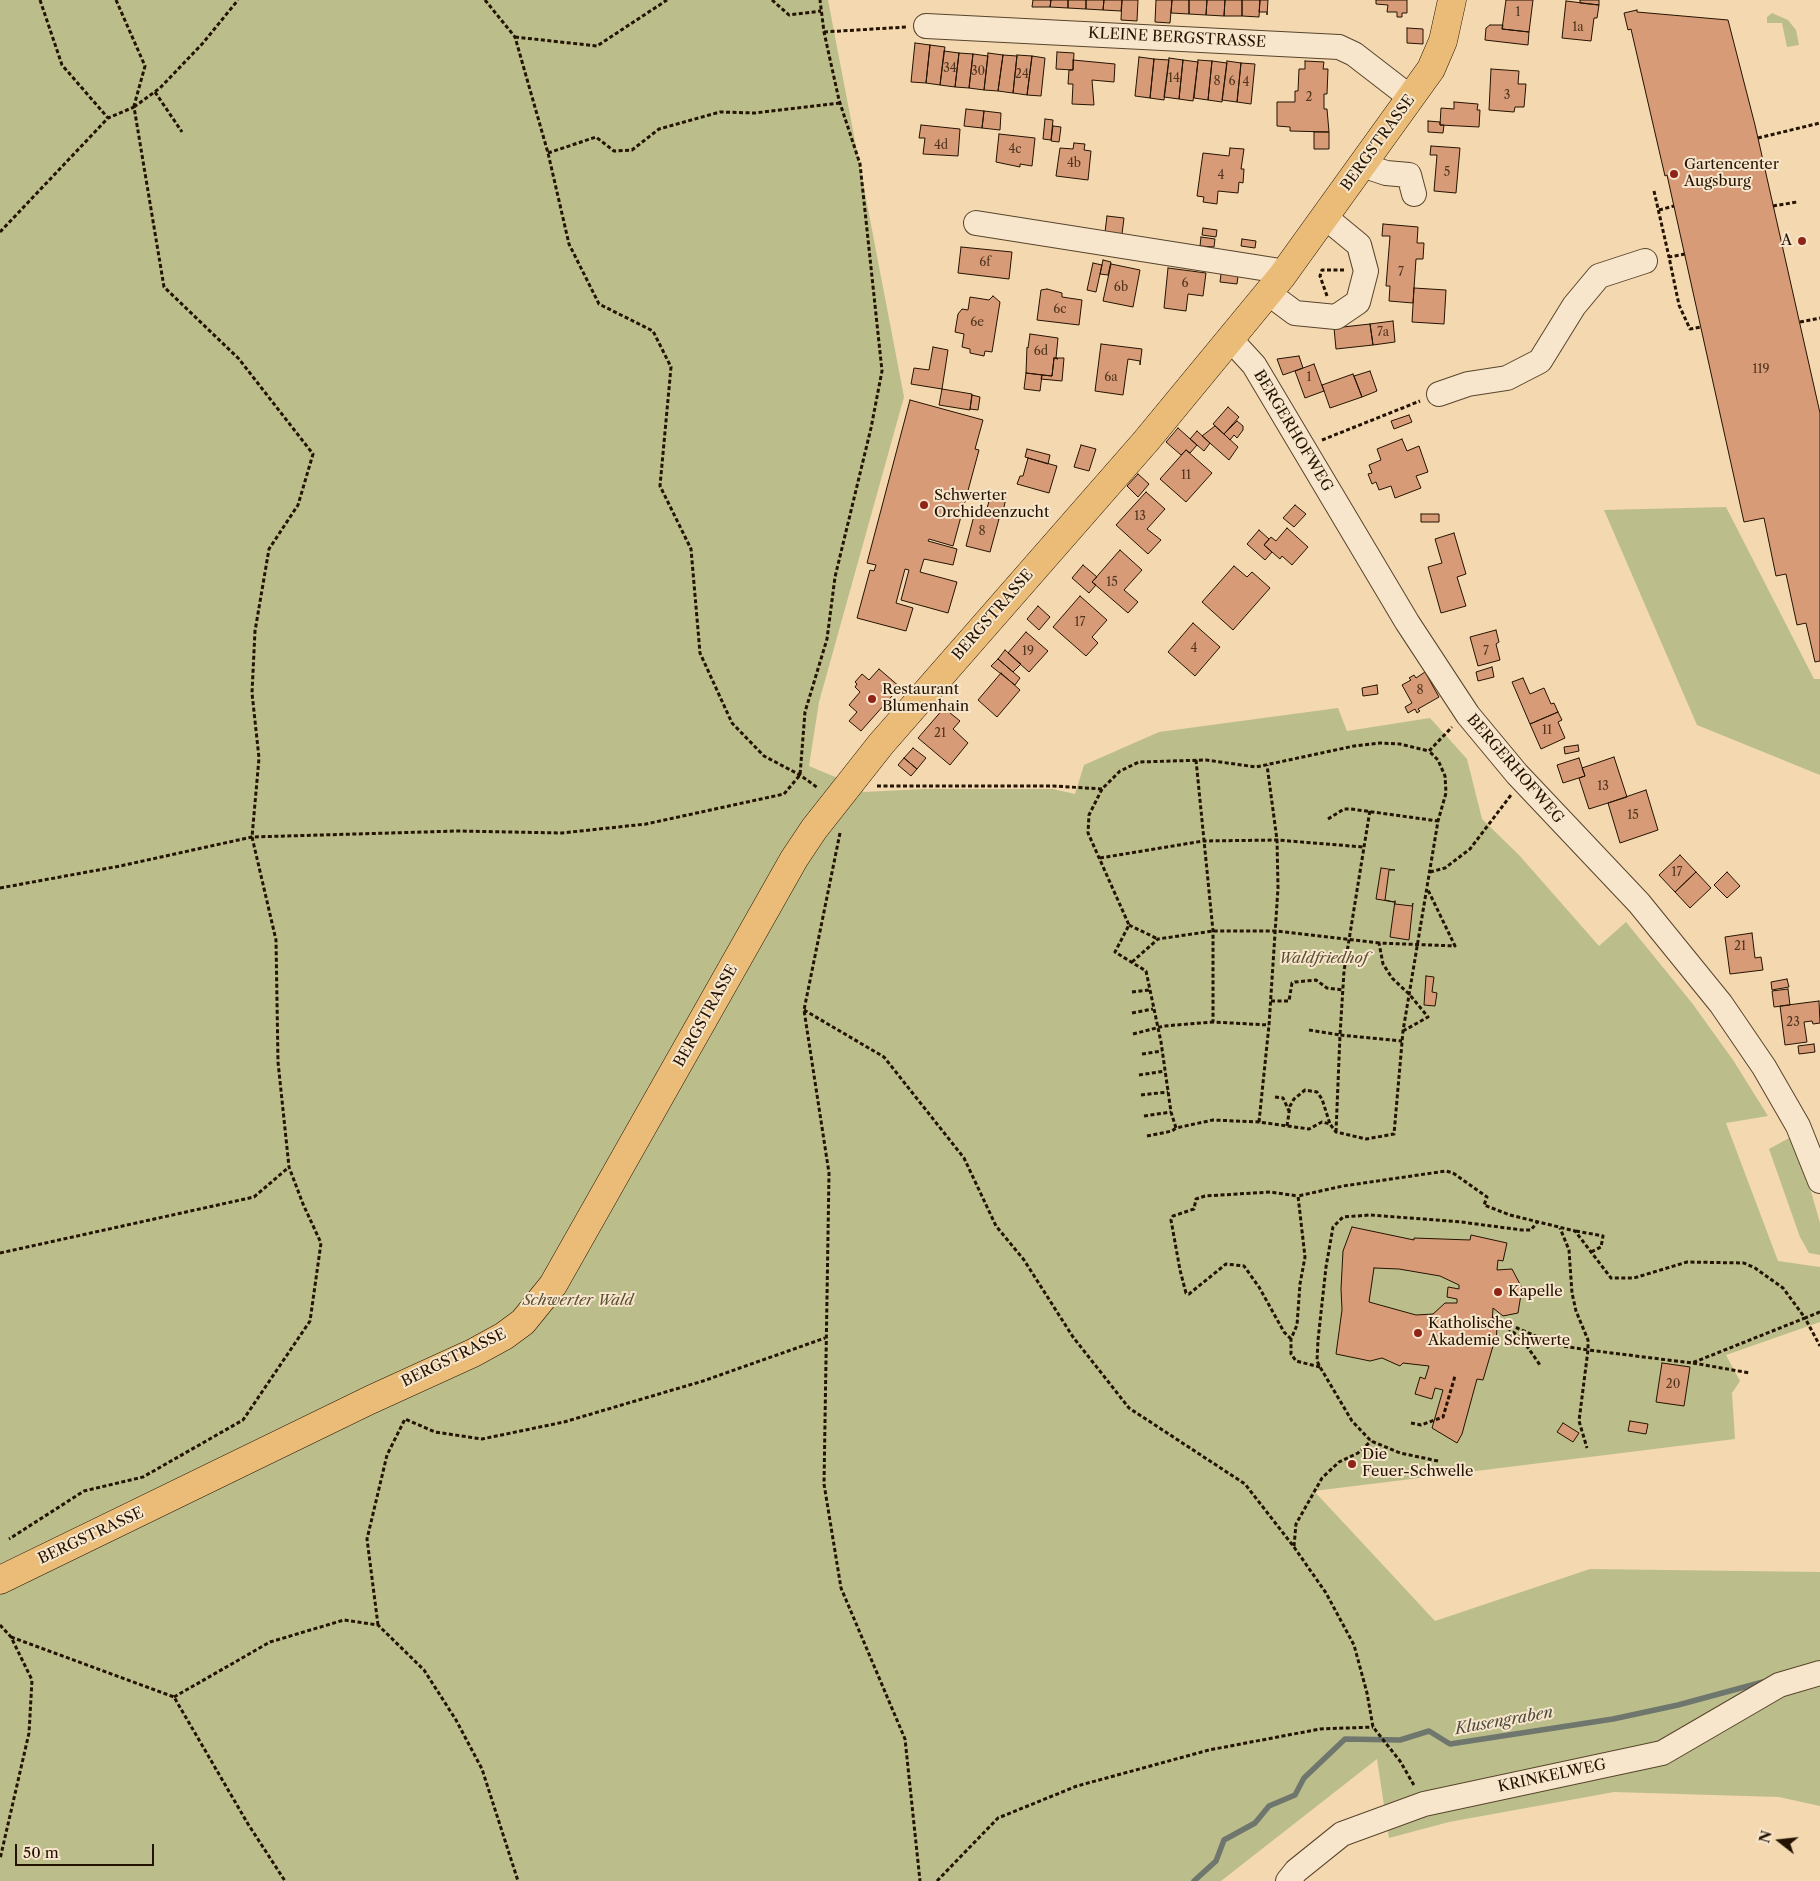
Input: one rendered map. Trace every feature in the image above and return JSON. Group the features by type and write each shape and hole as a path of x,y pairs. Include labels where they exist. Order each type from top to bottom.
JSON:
{"main road":[{"name":"BERGSTRASSE","path":"0,1580 473,1352 504,1336 523,1322 553,1285 794,858 835,800 881,744 1230,340 1275,285 1431,69 1443,41 1452,0"}],"street":[{"name":"KLEINE BERGSTRASSE","path":"926,26 1339,47 1354,54 1411,98"},
{"path":"1362,165 1386,173 1409,176 1414,194"},
{"path":"976,223 1274,270 1275,285 1296,312 1336,317 1358,302 1366,271 1359,245 1325,217"},
{"path":"1439,394 1468,384 1507,378 1540,361 1574,306 1599,276 1645,261"},
{"name":"BERGERHOFWEG","path":"1230,340 1254,365 1407,622 1468,715 1524,782 1639,903 1721,1004 1764,1067 1798,1126 1820,1181"},
{"name":"KRINKELWEG","path":"1288,1881 1296,1872 1342,1834 1424,1804 1662,1753 1779,1685 1820,1673"}],"path":[{"path":"40,0 62,65 108,118"},
{"path":"9,1539 84,1491 143,1477 242,1420 310,1321 321,1243 289,1167 278,1062 276,940 252,837 259,758 252,693 255,631 269,549 298,505 313,454 239,359 164,287 134,107 145,66 116,0"},
{"path":"0,232 108,118 134,107 155,92 203,43 238,0"},
{"path":"485,0 516,37 548,153 569,244 599,304 653,331 671,367 660,486 691,549 700,654 732,723 764,756 800,775"},
{"path":"516,37 597,46 668,0"},
{"path":"772,0 789,15 822,11"},
{"path":"0,888 120,866 252,837 458,831 562,833 646,824 784,794 800,775 805,712 827,639 835,577 871,428 882,371 860,164 840,103 824,32 820,0"},
{"path":"824,32 926,26"},
{"path":"155,92 182,132"},
{"path":"548,153 596,137 614,151 632,150 659,128 720,112 754,113 840,103"},
{"path":"1758,138 1820,123"},
{"path":"1654,191 1679,305 1690,329 1701,327"},
{"path":"1773,206 1797,202"},
{"path":"1659,210 1674,206"},
{"path":"1669,257 1685,254"},
{"path":"1336,317 1320,276 1322,270 1366,271"},
{"path":"1800,322 1820,318"},
{"path":"1302,448 1439,394"},
{"path":"1429,751 1444,733 1468,715"},
{"path":"1287,1126 1289,1111 1299,1094 1305,1090 1311,1090 1317,1092 1322,1099 1330,1124 1336,1132 1366,1138 1394,1134 1403,1031 1417,946 1428,890 1438,821 1446,793 1446,776 1438,760 1429,751 1400,744 1380,744 1354,746 1256,767 1196,760 1138,762 1120,771 1102,789 1089,815 1088,833 1116,900 1129,925 1158,939 1213,931 1276,931 1379,944 1417,946 1454,946 1428,890"},
{"path":"1196,760 1213,931 1213,1022"},
{"path":"1259,1122 1276,931 1277,840 1267,765"},
{"path":"1430,872 1445,868 1470,849 1524,782"},
{"path":"868,786 1054,786 1102,789"},
{"path":"835,800 841,834 804,1010 828,1173 824,1484 841,1588 905,1739 920,1881"},
{"path":"1328,818 1344,809 1370,810 1438,821"},
{"path":"1336,1132 1343,990 1349,939 1370,810"},
{"path":"1100,858 1203,841 1277,840 1363,847"},
{"path":"1129,925 1115,952 1146,972 1162,1051 1171,1112 1176,1128"},
{"path":"1132,963 1158,939"},
{"path":"1379,944 1383,964 1392,978 1410,995 1428,1017 1403,1031"},
{"path":"1271,1001 1289,1001 1292,983 1295,982 1316,980 1327,988 1343,990"},
{"path":"1132,992 1149,990"},
{"path":"1132,1014 1154,1009"},
{"path":"804,1010 884,1057 964,1158 996,1226 1024,1260 1073,1337 1129,1408 1245,1484 1294,1547 1326,1593 1354,1645 1368,1692 1373,1727 1400,1761 1424,1804"},
{"path":"1133,1034 1164,1026 1213,1022 1269,1025"},
{"path":"1309,1030 1402,1041"},
{"path":"1142,1054 1162,1051"},
{"path":"1139,1075 1165,1071"},
{"path":"1141,1095 1168,1092"},
{"path":"1275,1097 1282,1098 1289,1111"},
{"path":"1144,1116 1171,1112"},
{"path":"1146,1136 1212,1120 1259,1122 1309,1129 1322,1122 1330,1124"},
{"path":"0,1253 254,1197 289,1167"},
{"path":"1291,1339 1284,1332 1259,1287 1244,1266 1226,1264 1189,1294 1186,1293 1171,1220 1173,1216 1194,1209 1196,1199 1205,1196 1270,1192 1298,1196 1343,1186 1446,1171 1453,1173 1487,1197 1484,1205 1510,1215 1603,1236 1601,1247 1590,1252"},
{"path":"1298,1196 1305,1257 1300,1284 1297,1325 1291,1339 1291,1354 1296,1362 1320,1367"},
{"path":"1438,1461 1400,1453 1371,1441 1352,1421 1317,1361 1333,1227 1343,1217 1370,1215 1461,1222 1522,1230 1531,1230 1538,1221"},
{"path":"1560,1227 1569,1250 1572,1293 1576,1311 1588,1340 1579,1421 1586,1448"},
{"path":"1575,1231 1611,1278 1634,1278 1687,1262 1744,1263 1755,1268 1783,1288 1805,1318 1820,1346"},
{"path":"1692,1363 1820,1312"},
{"path":"1540,1366 1537,1358 1522,1339 1492,1317 1556,1345 1692,1363 1750,1373"},
{"path":"378,1625 367,1539 387,1454 405,1419 435,1432 482,1439 564,1422 694,1384 825,1338"},
{"path":"1411,1423 1421,1425 1443,1417 1455,1376"},
{"path":"1294,1547 1296,1524 1322,1478 1339,1462 1358,1453 1371,1441"},
{"path":"174,1697 270,1642 344,1620 378,1625 424,1670 456,1720 482,1769 518,1881"},
{"path":"0,1625 11,1637 32,1680 29,1733 0,1859"},
{"path":"11,1637 174,1697 248,1824 285,1881"},
{"path":"936,1881 998,1818 1077,1786 1218,1748 1320,1729 1373,1727"}],"green space":[{"name":"Schwerter Wald","path":"0,0 828,0 904,397 819,702 809,766 864,792 924,789 1053,789 1075,794 1084,765 1159,732 1338,708 1347,731 1430,718 1467,759 1482,819 1519,855 1599,946 1626,922 1692,1003 1733,1060 1768,1116 1726,1123 1778,1261 1820,1267 1820,1322 1726,1355 1740,1381 1732,1393 1735,1439 1314,1491 1435,1621 1590,1569 1820,1572 1820,1806 1779,1797 1614,1792 1449,1822 1389,1838 1377,1759 1221,1881 0,1881"},
{"path":"1772,13 1788,20 1796,30 1799,45 1787,47 1782,23 1767,23 1767,17"},
{"path":"1726,507 1814,679 1820,679 1820,775 1697,725 1604,510"},
{"path":"1791,1137 1808,1181 1820,1223 1820,1255 1809,1253 1800,1237 1769,1149"}],"building":[{"path":"1033,0 1051,0 1050,7 1032,7"},
{"path":"1051,0 1068,0 1068,8 1050,7"},
{"path":"1068,0 1086,0 1086,9 1068,8"},
{"path":"1086,0 1104,0 1103,10 1086,9"},
{"path":"1104,0 1122,0 1121,11 1103,10"},
{"path":"1122,0 1138,0 1137,21 1121,20"},
{"path":"1156,0 1172,0 1170,23 1155,22"},
{"path":"1172,0 1189,0 1189,14 1171,13"},
{"path":"1189,0 1207,0 1206,15 1189,14"},
{"path":"1207,0 1225,0 1224,16 1206,15"},
{"path":"1225,0 1242,0 1242,16 1224,16"},
{"path":"1242,0 1260,0 1259,17 1242,16"},
{"path":"1260,0 1268,0 1267,15 1267,12 1259,12"},
{"path":"1376,0 1407,0 1407,13 1402,13 1402,17 1397,17 1397,12 1387,12 1388,5 1376,4"},
{"path":"1506,0 1533,0 1529,32 1502,29"},
{"path":"1580,0 1599,0 1599,5 1580,3"},
{"path":"1566,1 1599,5 1597,18 1594,18 1591,41 1562,38"},
{"name":"Gartencenter Augsburg","path":"1637,10 1637,12 1728,20 1755,125 1820,413 1820,661 1815,662 1806,623 1797,625 1786,574 1776,576 1764,518 1744,522 1667,175 1665,176 1631,29 1628,30 1624,13"},
{"path":"1490,25 1503,25 1502,29 1529,32 1528,45 1485,40 1486,28"},
{"path":"1407,28 1423,29 1423,44 1407,43"},
{"path":"915,43 930,45 926,83 911,82"},
{"path":"930,45 945,47 940,85 926,83"},
{"path":"944,51 959,53 955,87 940,85"},
{"path":"1057,52 1074,53 1073,70 1056,69"},
{"path":"959,53 973,54 969,88 955,87"},
{"path":"988,53 1003,55 998,91 984,90"},
{"path":"973,54 988,56 984,90 969,88"},
{"path":"1003,55 1017,56 1013,93 998,91"},
{"path":"1017,55 1032,56 1027,95 1013,93"},
{"path":"1032,56 1045,58 1041,96 1027,95"},
{"path":"1139,57 1154,59 1150,98 1135,96"},
{"path":"1169,58 1183,60 1179,99 1164,97"},
{"path":"1154,59 1169,60 1164,100 1150,98"},
{"path":"1073,60 1115,64 1114,82 1092,80 1094,105 1072,104 1073,84 1068,84 1069,70 1073,70"},
{"path":"1183,60 1198,62 1193,101 1179,99"},
{"path":"1198,60 1212,61 1208,100 1194,98"},
{"path":"1212,61 1227,63 1222,102 1208,100"},
{"path":"1227,61 1241,63 1237,102 1222,100"},
{"path":"1305,61 1324,62 1323,69 1328,69 1324,109 1327,109 1329,132 1290,131 1290,127 1277,126 1277,102 1295,102 1295,91 1298,91 1299,69 1305,69"},
{"path":"1241,63 1255,64 1251,104 1237,102"},
{"path":"1491,69 1519,71 1518,84 1526,84 1524,107 1515,107 1514,112 1489,110"},
{"path":"1454,102 1478,104 1477,110 1480,110 1479,127 1440,125 1441,108 1454,109"},
{"path":"966,109 984,111 982,128 964,126"},
{"path":"984,111 1001,113 1000,130 982,128"},
{"path":"1045,119 1053,120 1051,140 1043,139"},
{"path":"1428,121 1440,122 1440,125 1444,125 1443,133 1428,132"},
{"path":"921,125 960,129 958,156 923,154 925,138 919,138"},
{"path":"1053,126 1061,127 1059,142 1051,141"},
{"path":"1314,132 1329,132 1329,149 1314,149"},
{"path":"999,134 1035,138 1032,166 1020,164 1020,167 996,162"},
{"path":"1074,143 1085,144 1084,150 1091,151 1088,180 1056,176 1060,148 1073,149"},
{"path":"1431,146 1460,148 1456,193 1434,191 1437,155 1430,155"},
{"path":"1230,148 1244,149 1241,169 1244,169 1243,183 1239,182 1238,193 1218,191 1217,204 1203,202 1204,197 1197,196 1203,153 1229,156"},
{"path":"1107,216 1124,218 1122,234 1105,232"},
{"path":"1383,224 1418,227 1417,243 1424,243 1423,259 1416,259 1413,303 1389,301 1390,286 1386,286 1390,236 1382,236"},
{"path":"1203,228 1217,230 1216,237 1202,235"},
{"path":"1201,237 1215,239 1214,247 1200,246"},
{"path":"1242,239 1256,241 1255,248 1241,246"},
{"path":"961,247 1012,252 1009,279 958,273"},
{"path":"1103,260 1111,262 1108,275 1100,274"},
{"path":"1093,263 1102,265 1096,292 1087,290"},
{"path":"1111,264 1140,270 1133,307 1103,301"},
{"path":"1222,266 1239,268 1237,284 1220,282"},
{"path":"1168,268 1206,273 1203,296 1188,294 1186,311 1164,308"},
{"path":"1414,288 1446,290 1444,324 1412,322"},
{"path":"1047,289 1062,293 1062,297 1082,300 1079,325 1037,320 1041,290"},
{"path":"993,296 1000,302 992,352 985,351 984,356 970,353 970,349 962,347 964,334 955,332 958,314 962,309 968,310 970,297 989,300"},
{"path":"1393,321 1395,342 1373,345 1370,324"},
{"path":"1370,324 1373,345 1336,349 1334,328"},
{"path":"1030,334 1058,338 1056,358 1058,359 1054,358 1052,376 1026,373 1027,347"},
{"path":"1101,344 1142,349 1140,365 1140,361 1128,359 1123,395 1095,391"},
{"path":"933,347 948,350 942,389 911,384 914,368 929,370"},
{"path":"1299,356 1303,368 1283,375 1277,359"},
{"path":"1054,358 1064,358 1062,381 1041,379 1042,375 1052,376"},
{"path":"1314,364 1324,391 1305,398 1295,371"},
{"path":"1370,371 1377,391 1362,397 1354,376"},
{"path":"1026,373 1042,375 1040,391 1024,389"},
{"path":"1353,374 1362,397 1330,408 1322,385"},
{"path":"942,389 972,394 970,410 939,405"},
{"path":"972,395 980,397 978,410 970,409"},
{"name":"Schwerter Orchideenzucht","path":"910,400 983,420 975,449 979,450 953,546 929,539 928,541 957,549 953,565 924,559 920,572 957,582 948,613 901,600 909,570 905,569 896,603 913,608 906,631 857,618 870,570 874,571 876,565 867,563"},
{"path":"1228,407 1239,417 1224,434 1213,424"},
{"path":"1409,415 1412,422 1394,429 1391,421"},
{"path":"1237,421 1243,426 1243,430 1237,438 1234,435 1230,440 1224,434"},
{"path":"1215,426 1238,447 1229,460 1202,436"},
{"path":"1178,428 1197,445 1190,453 1186,450 1181,455 1166,442"},
{"path":"1197,431 1210,443 1204,451 1190,439"},
{"path":"1402,439 1407,451 1419,446 1428,472 1416,476 1421,488 1395,498 1391,486 1379,490 1376,482 1372,484 1368,474 1372,473 1369,465 1381,460 1377,449"},
{"path":"1081,445 1096,449 1089,471 1074,467"},
{"path":"1027,449 1050,455 1048,464 1025,457"},
{"path":"1186,450 1212,473 1186,502 1160,479"},
{"path":"1028,458 1057,466 1049,493 1017,484 1020,476 1023,476"},
{"path":"1138,474 1149,484 1138,497 1127,486"},
{"path":"1146,492 1165,509 1147,529 1161,540 1148,554 1116,525"},
{"path":"991,494 1006,498 1002,516 986,512"},
{"path":"1295,505 1306,514 1294,527 1283,518"},
{"path":"975,512 999,519 990,552 966,546"},
{"path":"1421,514 1439,514 1439,522 1421,522"},
{"path":"1287,528 1308,547 1292,565 1282,556 1280,559 1264,545 1271,537 1276,541"},
{"path":"1259,530 1269,539 1264,545 1272,552 1265,560 1247,544"},
{"path":"1454,533 1466,574 1457,577 1466,606 1441,613 1428,567 1442,563 1435,539"},
{"path":"1120,550 1142,570 1124,590 1138,602 1128,613 1092,582"},
{"path":"1083,565 1097,577 1092,582 1096,585 1089,593 1072,578"},
{"path":"1234,566 1247,577 1252,572 1270,588 1233,630 1202,602"},
{"path":"1080,596 1107,620 1092,637 1098,643 1086,656 1053,627"},
{"path":"1038,606 1050,617 1039,630 1027,619"},
{"path":"1193,623 1220,647 1195,676 1168,652"},
{"path":"1496,630 1499,642 1496,644 1500,660 1478,666 1470,637"},
{"path":"1026,632 1048,651 1029,672 1008,653"},
{"path":"1005,650 1021,664 1013,672 998,659"},
{"path":"998,659 1020,678 1015,685 991,666"},
{"path":"1492,667 1494,677 1478,681 1476,672"},
{"name":"Restaurant Blumenhain","path":"879,669 900,687 861,731 849,721 857,712 849,705 860,692 855,687 857,684 855,682 862,674 869,680"},
{"path":"1425,672 1439,697 1418,709 1420,711 1417,713 1415,709 1408,713 1405,707 1412,703 1402,685 1411,680 1409,678 1414,675 1416,678"},
{"path":"1001,673 1020,690 997,717 978,700"},
{"path":"1523,678 1530,694 1544,688 1551,704 1554,703 1558,712 1530,724 1512,682"},
{"path":"1377,685 1378,694 1363,696 1362,688"},
{"path":"944,708 960,721 953,729 968,743 950,765 918,738"},
{"path":"1558,712 1562,720 1558,722 1565,738 1541,749 1530,724"},
{"path":"1578,745 1579,751 1565,754 1564,747"},
{"path":"913,748 926,758 917,769 904,758"},
{"path":"1614,757 1627,797 1589,809 1579,778 1585,776 1582,768"},
{"path":"904,758 917,769 911,776 898,765"},
{"path":"1579,758 1585,776 1563,783 1557,765"},
{"path":"1646,790 1658,830 1620,843 1608,803"},
{"path":"1680,855 1696,872 1675,892 1659,875"},
{"path":"1381,868 1395,870 1389,870 1385,900 1394,902 1376,899"},
{"path":"1696,872 1711,888 1690,908 1675,892"},
{"path":"1727,872 1740,886 1727,898 1714,885"},
{"path":"1395,901 1395,904 1412,906 1413,903 1409,940 1390,937"},
{"path":"1752,933 1755,958 1761,957 1763,970 1730,974 1725,937"},
{"path":"1426,976 1434,977 1432,992 1437,993 1435,1006 1424,1005"},
{"path":"1787,979 1789,987 1772,990 1771,982"},
{"path":"1788,989 1790,1005 1774,1007 1772,991"},
{"path":"1819,1001 1820,1023 1804,1022 1807,1042 1785,1045 1780,1006"},
{"path":"1814,1044 1815,1052 1799,1054 1798,1046"},
{"name":"Katholische Akademie Schwerte","path":"1352,1227 1414,1240 1414,1238 1470,1240 1471,1235 1507,1243 1503,1261 1498,1260 1497,1270 1512,1269 1522,1288 1518,1313 1503,1316 1493,1308 1492,1325 1497,1326 1496,1345 1493,1346 1483,1380 1477,1379 1462,1434 1457,1443 1432,1428 1443,1390 1435,1388 1432,1399 1415,1394 1420,1377 1425,1379 1429,1366 1403,1363 1400,1366 1382,1358 1370,1361 1336,1354 1342,1310 1343,1251","holes":["1374,1268 1399,1269 1440,1276 1459,1285 1459,1289 1448,1287 1447,1297 1457,1299 1457,1303 1445,1303 1433,1314 1416,1315 1369,1302"]},
{"path":"1662,1363 1690,1367 1684,1406 1656,1402"},
{"path":"1630,1421 1648,1424 1646,1434 1628,1431"},
{"path":"1563,1423 1579,1433 1573,1442 1557,1432"}],"waterway":[{"name":"Klusengraben","path":"1194,1881 1216,1861 1224,1840 1255,1823 1269,1806 1295,1795 1304,1778 1345,1739 1400,1740 1429,1731 1450,1744 1613,1719 1678,1705 1763,1682"}],"place":[{"name":"Gartencenter Augsburg","path":"1674,174"},
{"name":"A","path":"1802,241"},
{"name":"Schwerter Orchideenzucht","path":"924,505"},
{"name":"Restaurant Blumenhain","path":"872,699"},
{"name":"Kapelle","path":"1498,1292"},
{"name":"Katholische Akademie Schwerte","path":"1418,1333"},
{"name":"Die Feuer-Schwelle","path":"1352,1464"}],"park label":[{"name":"Waldfriedhof","path":"1323,959"}]}
